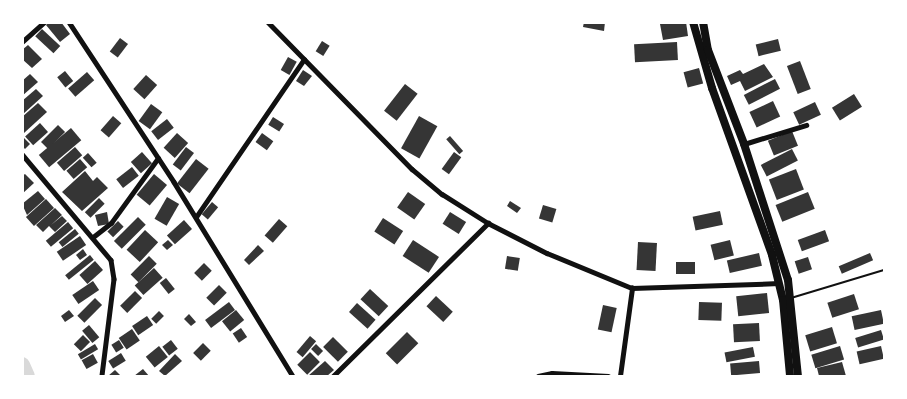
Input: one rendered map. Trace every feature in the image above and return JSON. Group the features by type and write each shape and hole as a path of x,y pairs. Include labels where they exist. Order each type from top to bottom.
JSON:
{"highway":[{"path":"693,22 712,88 754,202 780,283 790,376"},
{"path":"703,22 708,50 744,144 780,251 791,298 798,376"},
{"path":"754,202 763,199"}],"street":[{"path":"22,42 44,22"},
{"path":"69,22 196,217 291,374 285,376"},
{"path":"268,22 412,169 442,194 488,223 547,253 632,288 780,283"},
{"path":"196,217 304,59"},
{"path":"744,144 806,124"},
{"path":"22,154 107,252 114,267 102,376"},
{"path":"93,237 111,224 158,158"},
{"path":"333,376 488,223"},
{"path":"620,376 632,288"},
{"path":"538,376 552,373 608,376"}],"lane":[{"path":"791,298 884,270"}],"building":[{"path":"50,22 61,22 70,34 60,42 46,25"},
{"path":"584,22 605,22 604,31 583,27"},
{"path":"686,22 688,36 663,40 660,24"},
{"path":"42,29 60,46 53,53 35,36"},
{"path":"120,38 128,44 118,58 110,52"},
{"path":"778,39 781,51 759,56 756,45"},
{"path":"322,41 330,46 323,56 316,51"},
{"path":"677,42 678,60 635,62 634,44"},
{"path":"28,45 42,59 32,68 22,59 22,50"},
{"path":"288,57 297,62 289,75 281,70"},
{"path":"800,61 811,89 798,94 787,66"},
{"path":"764,64 773,77 745,91 740,81 731,85 727,76 740,70 743,74"},
{"path":"699,68 703,83 688,88 684,72"},
{"path":"303,70 312,76 304,86 296,81"},
{"path":"65,71 73,81 65,87 57,77"},
{"path":"87,72 94,80 75,97 68,88"},
{"path":"30,74 38,82 22,96 22,81"},
{"path":"146,75 157,85 144,99 133,89"},
{"path":"775,79 780,89 749,105 744,95"},
{"path":"405,84 418,94 397,121 384,111"},
{"path":"36,89 43,96 22,115 22,101"},
{"path":"854,94 862,107 840,120 832,108"},
{"path":"773,101 780,116 757,127 749,112"},
{"path":"815,102 821,115 799,125 793,112"},
{"path":"38,103 47,112 24,133 22,117"},
{"path":"151,104 162,112 150,129 139,121"},
{"path":"113,116 121,123 109,138 101,130"},
{"path":"419,116 437,126 419,159 401,148"},
{"path":"273,117 284,124 279,132 268,125"},
{"path":"167,119 174,128 158,140 151,131"},
{"path":"40,123 48,132 33,145 25,136"},
{"path":"58,125 65,132 48,149 41,142"},
{"path":"71,128 81,140 49,167 39,155"},
{"path":"792,131 798,146 774,156 768,141"},
{"path":"177,133 188,143 175,158 164,148"},
{"path":"262,133 273,141 267,150 256,142"},
{"path":"22,136 30,144 25,149 22,146"},
{"path":"450,136 463,151 459,154 446,139"},
{"path":"75,147 82,155 64,171 57,163"},
{"path":"186,147 194,153 181,171 173,165"},
{"path":"792,149 798,161 767,176 761,165"},
{"path":"142,152 152,163 141,173 131,162"},
{"path":"454,152 461,157 449,174 442,169"},
{"path":"88,153 97,163 91,167 83,158"},
{"path":"80,159 87,167 74,179 66,171"},
{"path":"196,159 209,169 190,193 177,183"},
{"path":"132,167 139,176 123,188 116,179"},
{"path":"796,169 804,190 777,200 769,179"},
{"path":"85,171 93,181 97,177 108,188 82,211 62,192"},
{"path":"25,174 34,183 22,194 22,176"},
{"path":"154,174 167,185 150,206 137,195"},
{"path":"38,191 45,199 27,215 22,204"},
{"path":"408,192 425,204 414,220 397,208"},
{"path":"808,192 815,209 782,222 776,205"},
{"path":"167,197 179,204 167,226 154,219"},
{"path":"99,198 105,204 91,218 85,212"},
{"path":"46,199 54,208 34,226 26,217"},
{"path":"510,201 521,208 517,213 507,206"},
{"path":"212,202 218,207 208,219 202,214"},
{"path":"543,205 556,209 552,222 539,218"},
{"path":"55,208 62,215 51,225 62,216 67,221 55,232 49,226 43,232 36,225"},
{"path":"720,211 723,225 696,231 693,217"},
{"path":"107,212 109,224 98,226 95,215"},
{"path":"450,212 466,222 459,234 443,224"},
{"path":"138,217 146,225 122,249 114,241"},
{"path":"383,218 403,231 394,244 374,231"},
{"path":"279,219 287,226 273,243 265,236"},
{"path":"184,220 192,229 175,244 167,235"},
{"path":"118,221 124,227 113,237 107,232"},
{"path":"68,222 73,228 51,247 46,241"},
{"path":"75,229 79,234 62,247 59,242"},
{"path":"145,230 158,242 140,262 127,250"},
{"path":"825,230 829,241 802,251 798,240"},
{"path":"80,236 86,245 63,261 57,252"},
{"path":"168,240 173,245 167,250 162,245"},
{"path":"413,240 439,257 429,273 403,256"},
{"path":"730,240 734,256 714,260 711,245"},
{"path":"638,242 657,243 656,271 637,270"},
{"path":"258,245 264,251 249,265 244,260"},
{"path":"83,249 87,255 80,260 76,255"},
{"path":"759,253 762,266 730,273 727,260"},
{"path":"870,253 873,260 842,274 839,266"},
{"path":"90,255 94,260 69,280 65,275"},
{"path":"149,256 157,264 138,282 131,274"},
{"path":"507,256 520,258 518,271 505,269"},
{"path":"808,257 812,269 799,274 795,261"},
{"path":"95,261 103,270 87,284 79,275"},
{"path":"676,262 695,262 695,274 676,274"},
{"path":"204,263 212,271 202,281 194,273"},
{"path":"154,268 163,278 143,295 135,285"},
{"path":"166,278 175,289 169,294 160,283"},
{"path":"93,281 99,290 78,304 72,295"},
{"path":"219,285 227,293 214,306 206,298"},
{"path":"370,289 388,306 379,316 360,299"},
{"path":"135,291 142,298 127,313 120,306"},
{"path":"767,293 769,313 738,316 736,296"},
{"path":"854,294 859,309 832,318 827,303"},
{"path":"436,296 453,312 443,322 426,306"},
{"path":"95,298 102,305 84,323 77,316"},
{"path":"229,302 235,310 211,328 205,320"},
{"path":"699,302 722,303 721,321 698,320"},
{"path":"357,303 376,320 368,329 349,312"},
{"path":"603,305 617,308 611,332 598,329"},
{"path":"69,310 74,316 65,322 61,316"},
{"path":"236,310 244,320 230,331 222,321"},
{"path":"881,310 884,324 855,330 852,316"},
{"path":"159,311 164,316 156,324 151,319"},
{"path":"189,314 196,322 191,326 184,319"},
{"path":"147,316 153,325 138,335 132,326"},
{"path":"759,323 760,341 734,342 733,324"},
{"path":"89,325 99,337 92,343 82,331"},
{"path":"832,327 837,343 810,351 805,335"},
{"path":"241,328 247,337 239,343 233,334"},
{"path":"132,329 140,341 127,350 119,338"},
{"path":"881,330 884,340 858,347 855,338"},
{"path":"407,332 418,343 397,365 386,353"},
{"path":"83,335 90,342 81,351 74,344"},
{"path":"310,336 316,341 303,357 297,352"},
{"path":"333,337 348,352 338,362 323,347"},
{"path":"119,340 124,348 116,352 111,345"},
{"path":"171,340 178,349 169,355 162,347"},
{"path":"203,343 211,351 201,361 193,353"},
{"path":"95,344 98,349 81,359 78,354"},
{"path":"316,344 323,351 318,356 311,349"},
{"path":"159,346 168,357 155,368 146,357"},
{"path":"840,346 844,359 815,368 811,355"},
{"path":"881,346 884,359 860,364 857,352"},
{"path":"753,347 755,357 726,362 725,353"},
{"path":"310,352 320,362 307,375 297,365"},
{"path":"121,353 126,361 113,369 108,361"},
{"path":"93,354 98,363 86,369 82,360"},
{"path":"175,354 182,361 165,376 159,371"},
{"path":"325,361 334,370 327,376 308,376"},
{"path":"759,361 760,373 731,375 730,364"},
{"path":"842,362 846,376 819,376 817,368"},
{"path":"143,369 149,376 134,376"},
{"path":"115,370 120,375 108,376"}],"waterway":[{"path":"22,365 27,376"}]}
